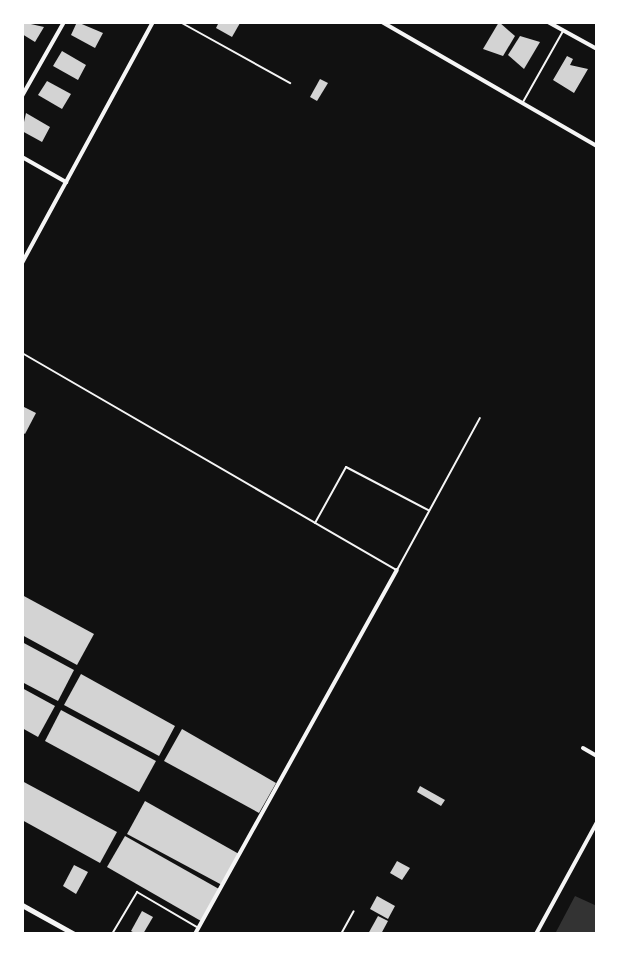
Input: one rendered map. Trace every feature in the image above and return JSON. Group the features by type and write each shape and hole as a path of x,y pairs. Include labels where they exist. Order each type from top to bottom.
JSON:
{"street":[{"path":"22,96 64,22"},
{"path":"22,263 153,22"},
{"path":"382,22 597,146"},
{"path":"548,22 597,49"},
{"path":"22,157 66,182"},
{"path":"197,931 397,570"},
{"path":"583,748 597,756"},
{"path":"536,934 597,822"},
{"path":"22,905 71,933"}],"lane":[{"path":"180,22 290,83"},
{"path":"522,103 563,31"},
{"path":"22,353 397,570 480,418"},
{"path":"315,523 346,467 429,511"},
{"path":"112,934 137,892 197,931"},
{"path":"341,934 354,911"}],"shaded area":[{"path":"575,896 597,906 597,934 556,932"}],"building":[{"path":"22,22 44,27 35,42 22,34"},
{"path":"77,22 103,33 95,48 71,35"},
{"path":"219,22 240,23 232,37 216,28"},
{"path":"499,22 515,36 503,56 483,49"},
{"path":"520,36 540,42 524,69 508,55"},
{"path":"62,51 86,65 78,80 53,66"},
{"path":"567,56 573,59 570,65 588,69 574,93 553,80"},
{"path":"320,79 328,83 317,101 310,97"},
{"path":"47,81 71,94 62,109 38,95"},
{"path":"26,113 50,127 42,142 22,131"},
{"path":"22,406 36,413 25,434 22,432"},
{"path":"22,595 94,634 77,665 22,635"},
{"path":"22,642 74,670 58,701 22,682"},
{"path":"81,674 175,726 159,756 64,705"},
{"path":"22,688 55,706 38,737 22,728"},
{"path":"61,710 156,761 139,792 45,741"},
{"path":"182,729 276,783 259,813 164,761"},
{"path":"22,781 117,832 100,863 22,820"},
{"path":"420,786 445,800 441,806 417,792"},
{"path":"145,801 239,854 222,885 127,834"},
{"path":"125,836 219,889 201,921 107,867"},
{"path":"397,861 410,868 402,880 390,873"},
{"path":"74,865 88,872 76,894 63,886"},
{"path":"377,896 395,906 388,919 370,909"},
{"path":"142,911 153,917 143,934 136,934 131,931"},
{"path":"378,916 388,921 381,934 368,934"}]}
